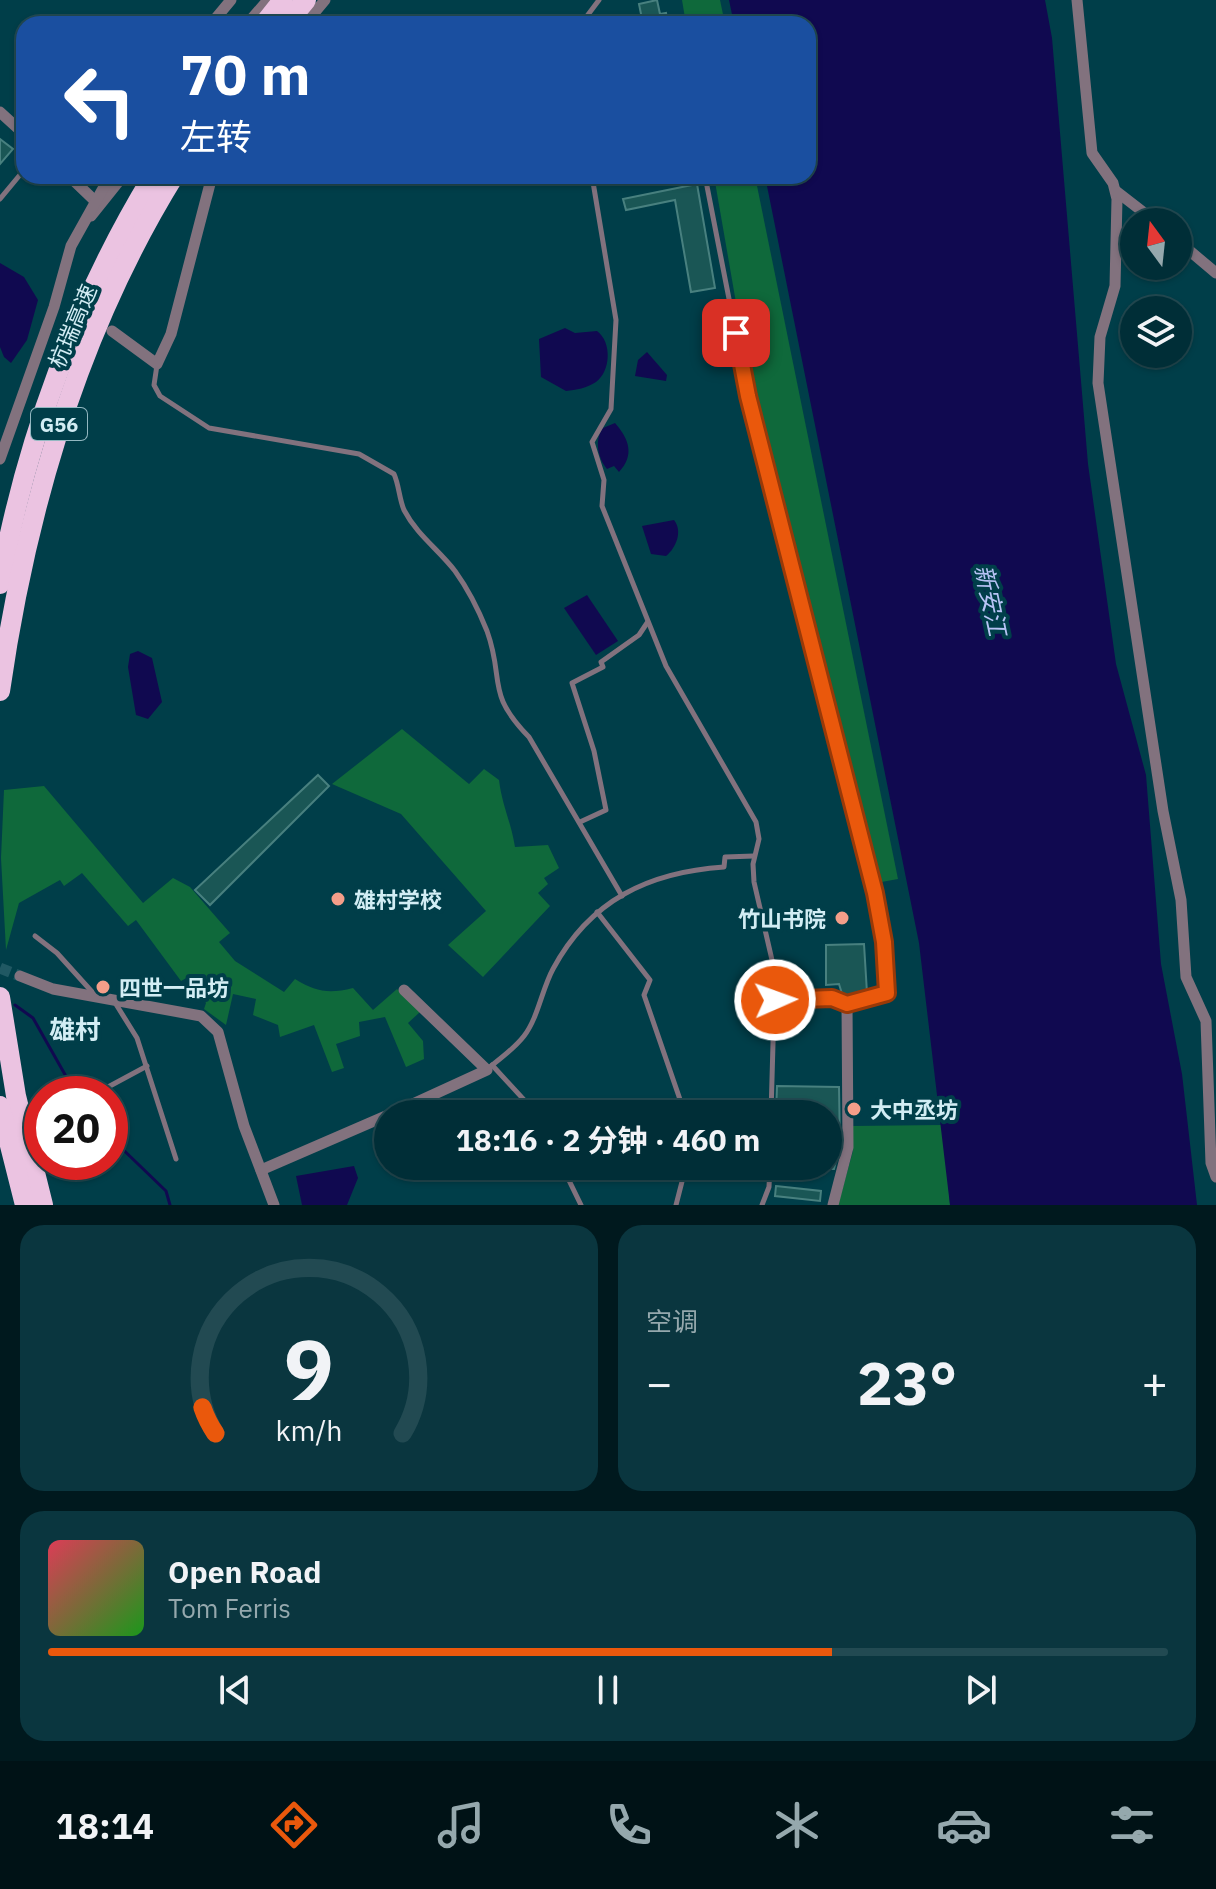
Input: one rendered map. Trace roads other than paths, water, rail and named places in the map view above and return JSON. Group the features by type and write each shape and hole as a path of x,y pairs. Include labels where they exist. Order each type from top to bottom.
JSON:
{"highway":[{"path":"270,16 283,0"},
{"path":"293,16 306,0"},
{"name":"杭瑞高速","path":"0,584 20,495 53,388 97,282 149,184"},
{"name":"杭瑞高速","path":"0,691 27,537 58,427 113,289 170,184"},
{"path":"0,997 16,1096 43,1205"},
{"path":"0,1106 25,1205"}],"street":[{"path":"218,16 231,0"},
{"path":"254,16 268,0"},
{"path":"312,16 325,0"},
{"path":"1077,0 1092,153 1116,191 1138,208"},
{"path":"0,112 16,127"},
{"path":"77,184 94,200"},
{"path":"0,459 78,230 105,184"},
{"path":"78,230 116,184"},
{"path":"112,331 157,364 171,334 210,184"},
{"path":"1116,191 1115,286 1100,337 1098,383 1163,811 1181,900 1186,977 1206,1021 1212,1114 1211,1154 1216,1177"},
{"path":"1192,253 1216,273"},
{"path":"58,291 70,300"},
{"path":"20,976 53,989 201,1016 213,1027 274,1205"},
{"path":"404,990 489,1068 422,1100"},
{"path":"833,1205 848,1147 847,1004"},
{"path":"261,1170 374,1122"}],"lane":[{"path":"0,199 16,180"},
{"path":"593,184 616,320 611,409 596,430 592,446 604,480 602,506 666,666 756,822 759,839 754,856 754,882 775,973 771,1100"},
{"path":"707,184 748,396 872,881 884,942 887,993 847,1004 832,998 775,1000"},
{"path":"157,364 154,385 160,396 209,428 359,454 394,474 404,510 435,552 454,570 478,612 492,651 496,687 508,715 529,737 622,896"},
{"path":"580,822 606,810 594,751 572,683 603,667 601,662 639,635 647,622"},
{"path":"522,1100 489,1068 526,1034 554,968 597,912 641,884 691,869 724,867 725,857 754,856"},
{"path":"597,912 650,980 644,995 680,1100"},
{"path":"35,936 57,953 96,997"},
{"path":"113,1000 137,1038 176,1159"},
{"path":"128,1076 147,1066"},
{"path":"569,1180 581,1205"},
{"path":"676,1205 682,1180"},
{"path":"762,1205 769,1180"}],"water":[{"name":"新安江","path":"729,0 1045,0 1052,38 1088,464 1116,664 1146,775 1161,964 1182,1074 1197,1205 950,1205 919,943 767,184 816,184 816,16 732,16"},
{"path":"0,263 24,277 38,300 27,340 11,363 0,347"},
{"path":"565,328 575,333 597,331 605,342 608,356 605,371 596,382 566,391 541,377 539,339"},
{"path":"647,352 667,375 666,381 635,376 638,360"},
{"path":"615,423 628,447 627,459 619,472 614,466 607,469 598,449 603,428"},
{"path":"674,520 678,534 673,549 666,556 651,554 642,526"},
{"path":"587,595 618,641 596,655 564,608"},
{"path":"138,651 152,658 162,702 148,719 136,715 128,667 130,654"},
{"path":"354,1166 358,1178 347,1205 302,1205 296,1176"}],"waterway":[{"path":"15,1005 33,1018 66,1076"},
{"path":"128,1154 166,1191 170,1205"}],"tunnel":[{"path":"0,968 20,976"}],"place":[{"name":"雄村学校","path":"338,899"},
{"name":"竹山书院","path":"842,918"},
{"name":"四世一品坊","path":"103,987"},
{"name":"大中丞坊","path":"854,1109"}],"district":[{"name":"雄村","path":"75,1029"}]}
